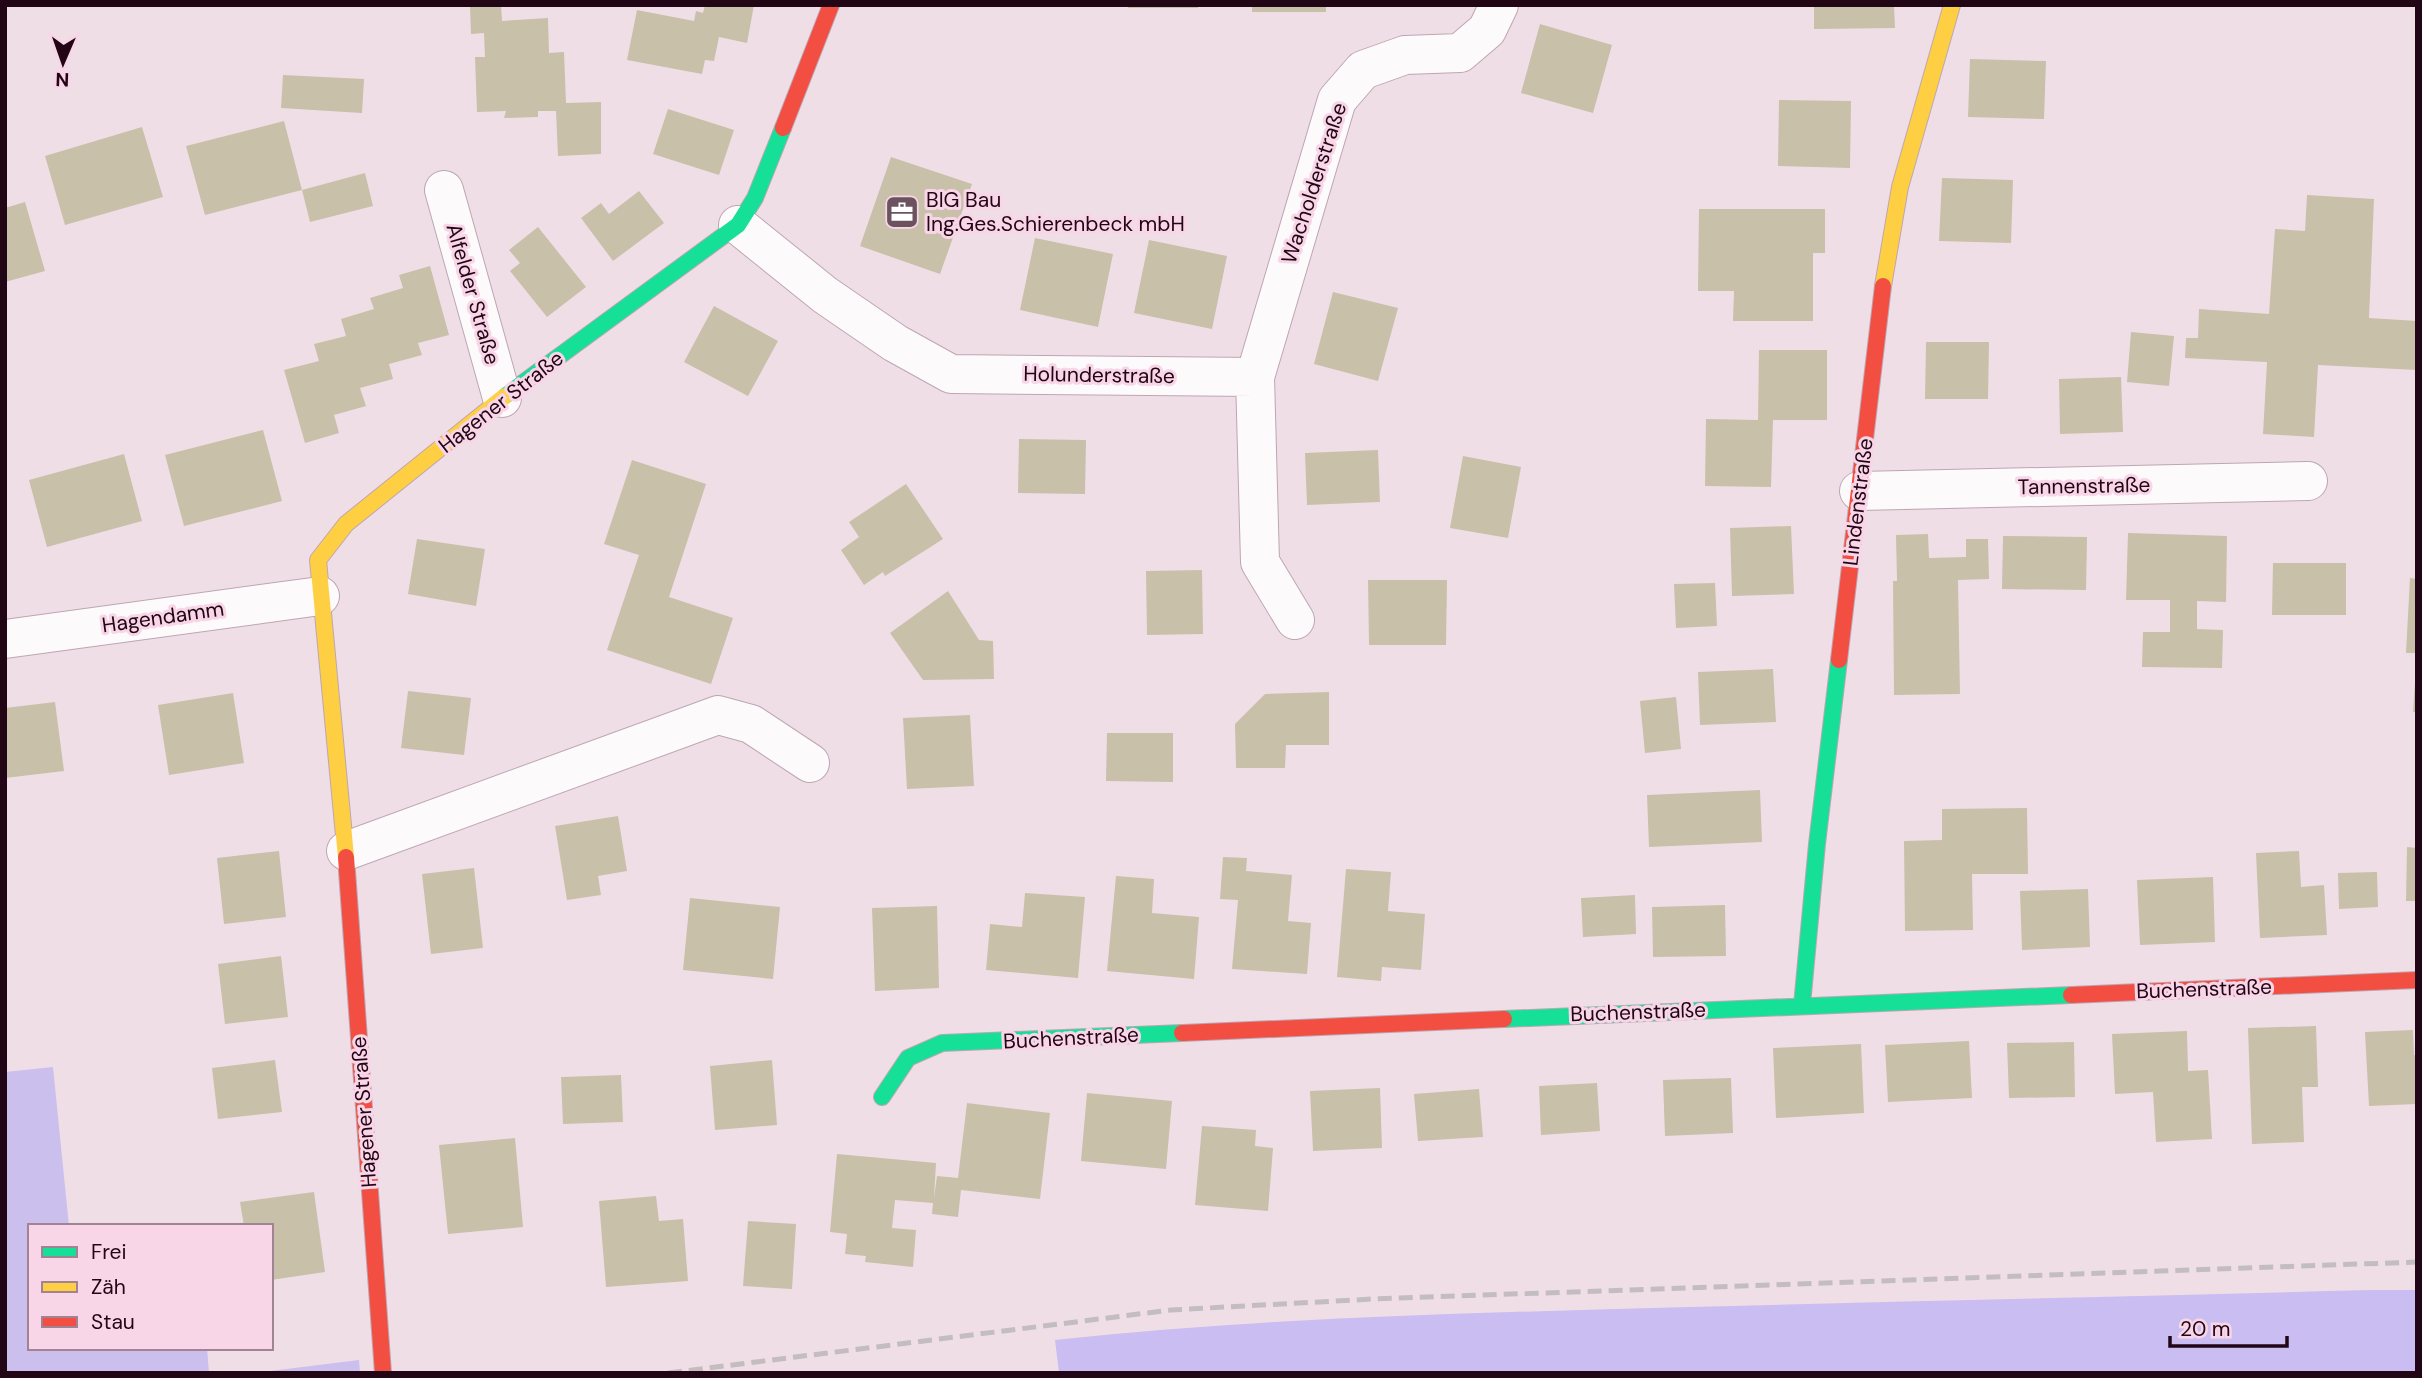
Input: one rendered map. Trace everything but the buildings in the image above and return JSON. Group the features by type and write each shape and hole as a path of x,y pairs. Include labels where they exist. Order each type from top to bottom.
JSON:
{"street":[{"name":"Hagener Straße","path":"383,1373 346,851 318,560 346,524 502,398 738,225 755,198 831,5"},
{"name":"Wacholderstraße","path":"1255,377 1337,100 1363,70 1405,55 1460,53 1488,30 1500,5"},
{"name":"Lindenstraße","path":"1802,1005 1817,844 1881,300 1900,187 1952,5"},
{"name":"Alfelder Straße","path":"444,190 502,398"},
{"name":"Holunderstraße","path":"738,225 845,309 895,343 951,374 1255,377"},
{"path":"1255,377 1260,562 1295,620"},
{"name":"Tannenstraße","path":"1859,491 2308,481"},
{"name":"Hagendamm","path":"5,639 320,596"},
{"path":"346,851 718,715 751,724 810,763"},
{"name":"Buchenstraße","path":"882,1097 908,1058 942,1044 2417,980"}],"shaded area":[{"path":"53,1067 69,1224 28,1224 28,1350 207,1350 209,1373 5,1373 5,1072"},
{"path":"2417,1290 2417,1373 1059,1373 1055,1340 1213,1326 1451,1314"},
{"path":"359,1360 360,1373 253,1373"}],"railway":[{"path":"668,1373 1171,1310 1373,1299 2417,1262"}],"traffic: fast":[{"path":"505,396 738,225 755,198 783,128"},
{"path":"1802,1005 1817,844 1839,660"},
{"path":"1504,1019 2071,995"},
{"path":"882,1097 908,1058 942,1043 1182,1033"}],"traffic: slow":[{"path":"1883,286 1900,187 1952,5"},
{"path":"346,857 318,560 346,524 505,396"}],"traffic: jam":[{"path":"783,128 831,5"},
{"path":"1839,660 1883,286"},
{"path":"346,857 383,1373"},
{"path":"2071,995 2417,980"},
{"path":"1182,1033 1504,1019"}],"place":[{"name":"BIG Bau Ing.Ges.Schierenbeck mbH","path":"902,212"}]}
